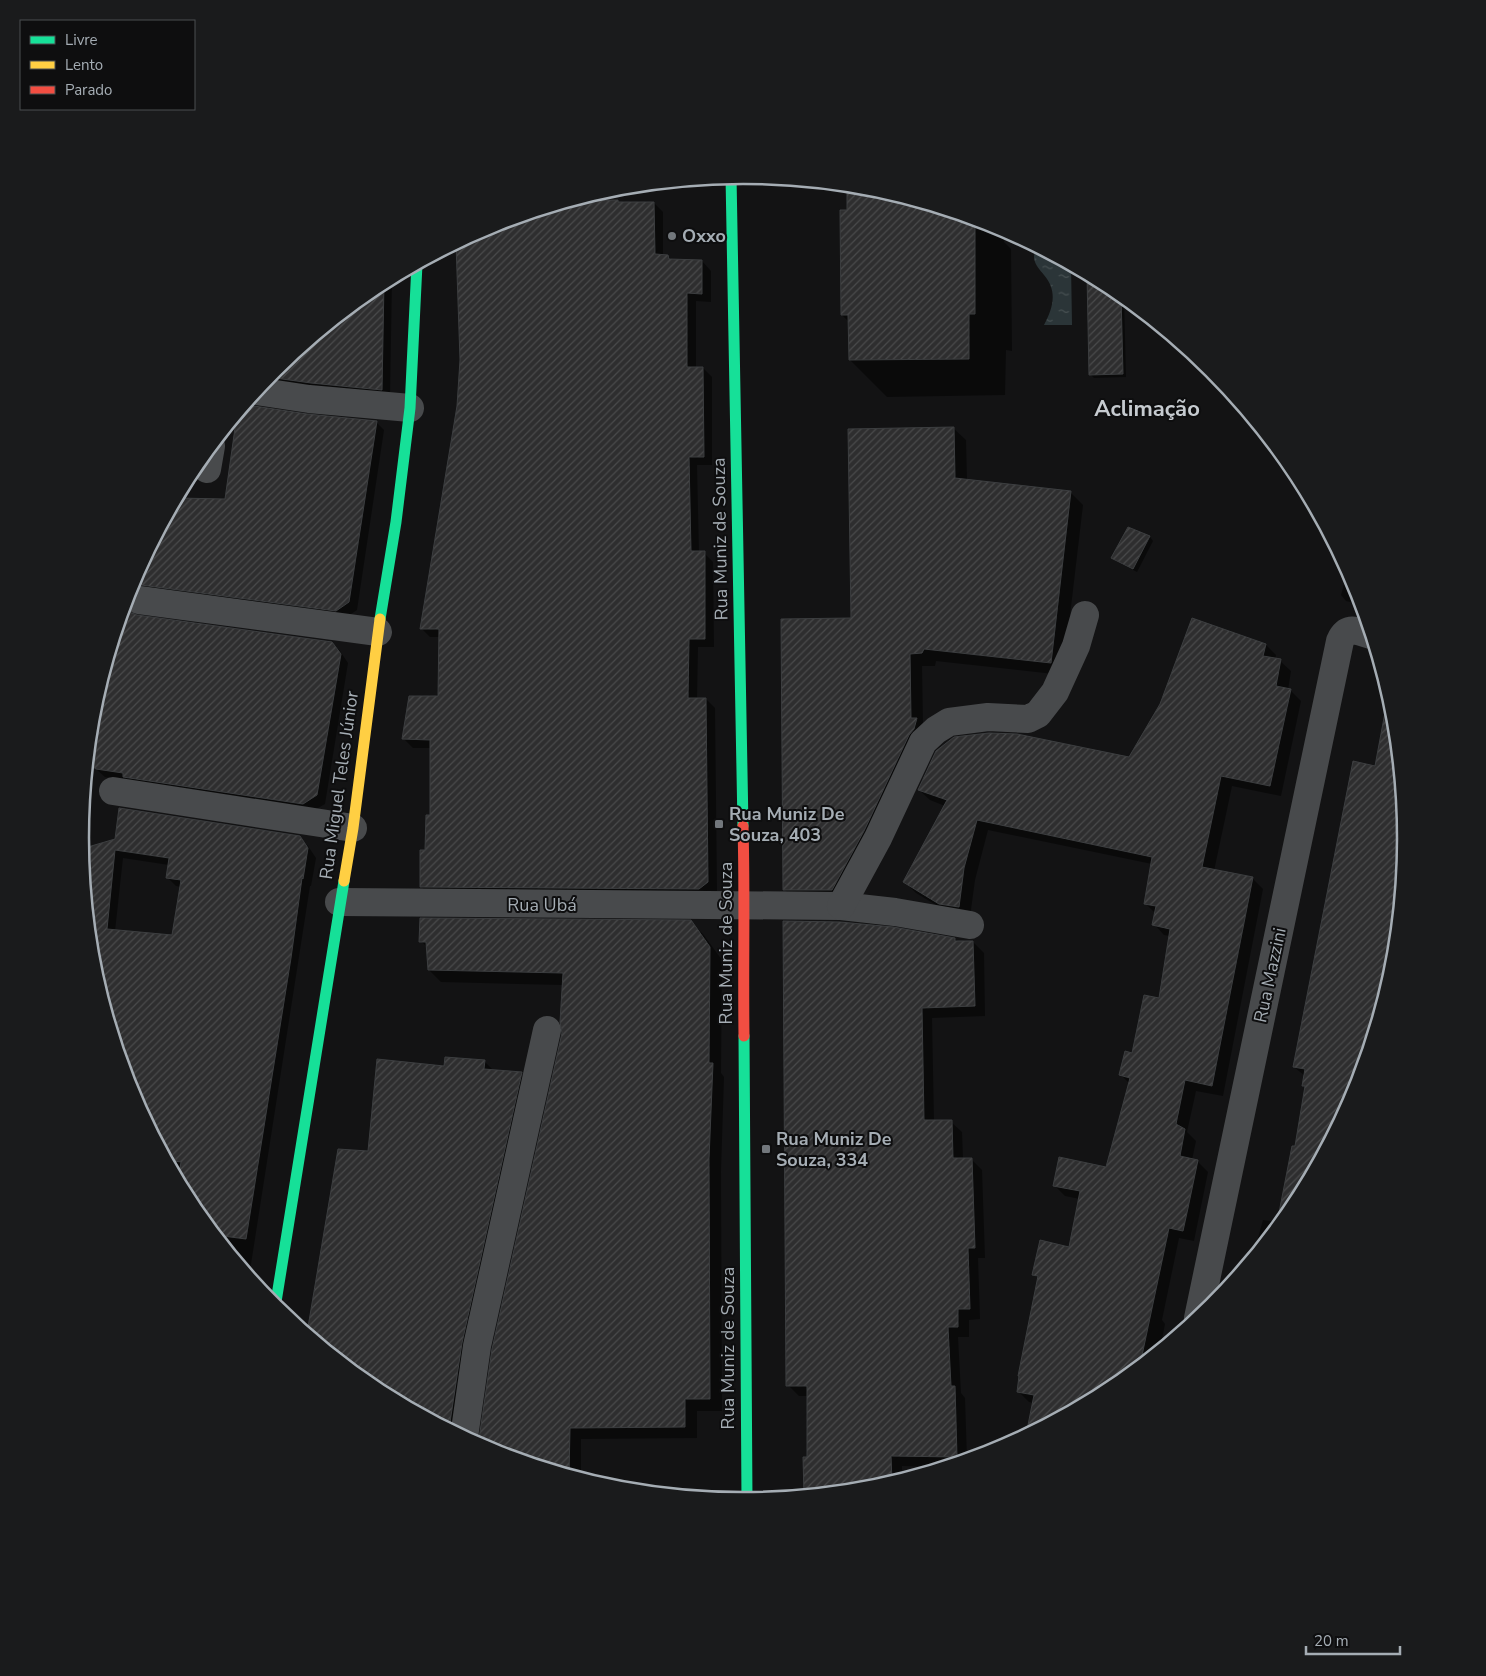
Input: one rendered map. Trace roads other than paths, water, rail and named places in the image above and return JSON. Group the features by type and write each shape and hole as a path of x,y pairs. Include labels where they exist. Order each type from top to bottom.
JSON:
{"street":[{"name":"Rua Muniz de Souza","path":"731,184 745,906 743,954 747,1492"},
{"name":"Rua Miguel Teles Júnior","path":"277,1297 339,902 353,828 378,632 396,522 410,408 416,271"},
{"path":"264,392 310,399 410,408"},
{"path":"139,600 378,632"},
{"path":"841,906 878,838 923,742 936,730 949,722 988,717 1028,719 1038,714 1055,692 1076,646 1085,615"},
{"name":"Rua Mazzini","path":"1201,1306 1340,641 1344,632 1354,630 1364,633"},
{"path":"113,791 353,828"},
{"name":"Rua Ubá","path":"339,902 841,906 895,912 970,924"},
{"path":"465,1430 477,1346 547,1030"}],"water":[{"path":"1035,252 1071,272 1072,325 1044,325 1052,306 1053,293 1048,281 1035,261"}],"place":[{"name":"Oxxo","path":"672,236"},
{"name":"Rua Muniz De Souza, 403","path":"719,824"},
{"name":"Rua Muniz De Souza, 334","path":"766,1149"}],"district":[{"name":"Aclimação","path":"1147,408"}]}
